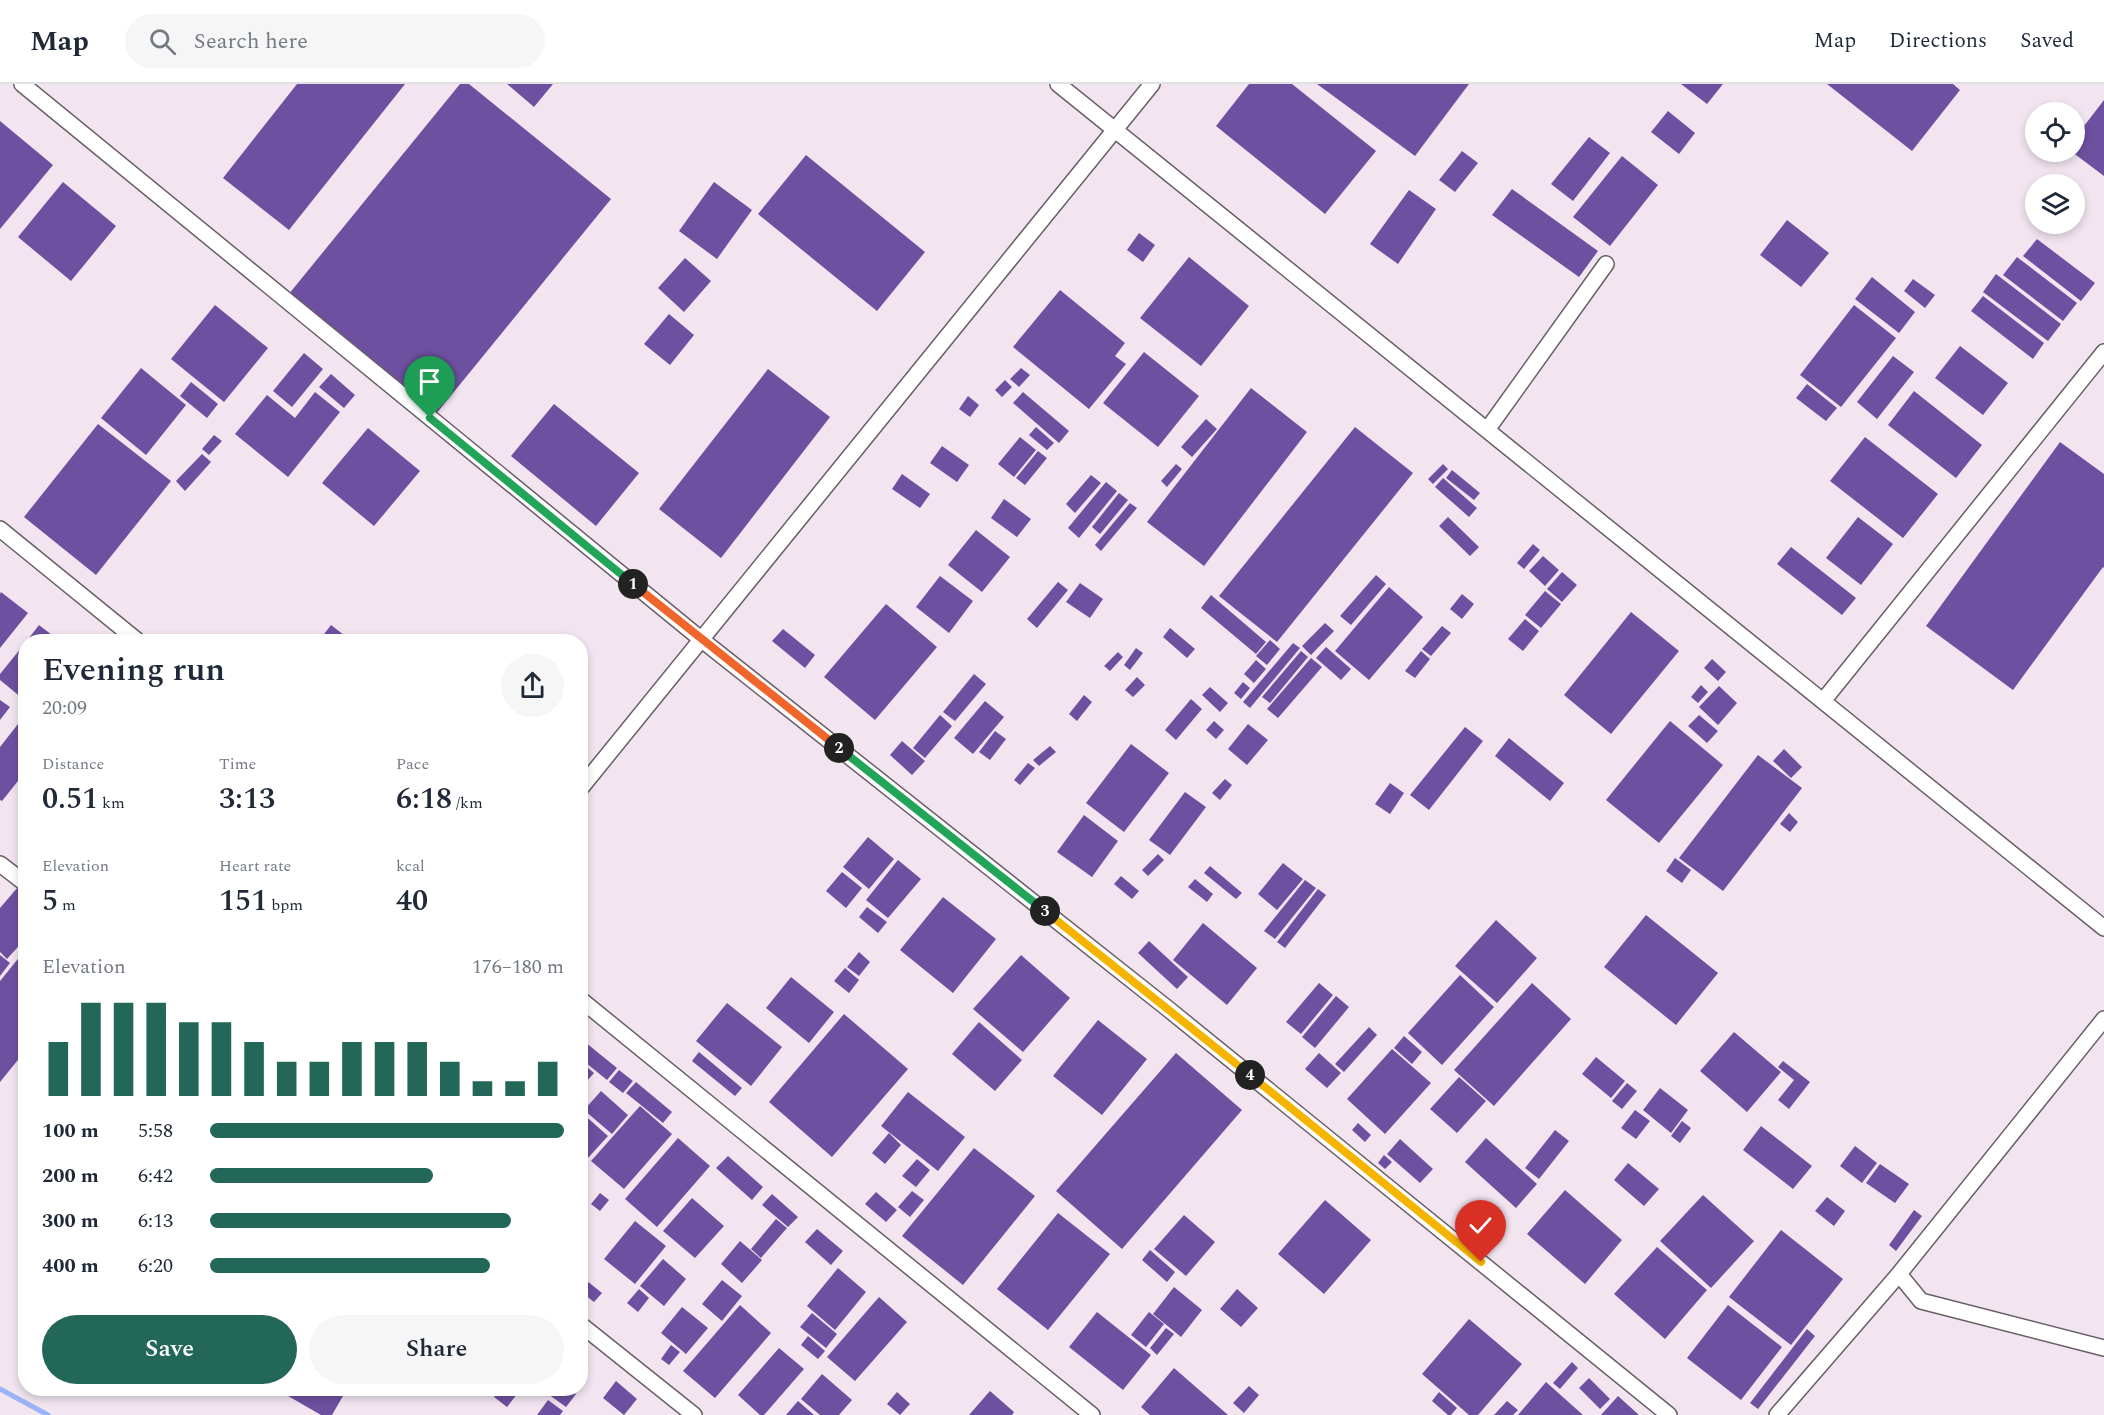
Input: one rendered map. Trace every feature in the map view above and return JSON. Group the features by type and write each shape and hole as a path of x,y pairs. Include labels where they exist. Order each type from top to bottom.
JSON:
{"street":[{"path":"22,84 702,640 1167,1008 1669,1415"},
{"path":"1058,84 2104,928"},
{"path":"588,779 1152,84"},
{"path":"1487,430 1606,264"},
{"path":"1823,700 2104,352"},
{"path":"0,529 129,634"},
{"path":"0,864 18,878"},
{"path":"588,1006 1092,1415"},
{"path":"1778,1415 1899,1274 2104,1019"},
{"path":"1899,1274 1921,1301 2104,1348"},
{"path":"588,1330 694,1415"}],"building":[{"path":"297,84 405,84 289,230 223,178"},
{"path":"460,84 469,84 611,199 431,420 284,300"},
{"path":"507,84 553,84 534,107"},
{"path":"1249,84 1292,84 1376,151 1325,214 1216,126"},
{"path":"1317,84 1469,84 1415,156"},
{"path":"1681,84 1723,84 1707,104"},
{"path":"1827,84 1953,84 1960,90 1912,151"},
{"path":"2104,100 2104,176 2085,162 2085,125"},
{"path":"1668,111 1695,133 1679,154 1651,132"},
{"path":"0,121 53,165 0,229"},
{"path":"1589,137 1610,153 1573,201 1551,184"},
{"path":"1462,151 1478,163 1455,192 1439,180"},
{"path":"806,155 925,252 877,311 758,214"},
{"path":"1622,156 1658,185 1610,246 1573,217"},
{"path":"63,182 116,226 71,281 18,237"},
{"path":"714,182 752,210 717,259 679,231"},
{"path":"1512,189 1598,251 1579,277 1492,215"},
{"path":"1409,190 1436,209 1398,264 1370,244"},
{"path":"1787,220 1829,253 1801,287 1760,255"},
{"path":"1139,233 1155,245 1143,262 1127,250"},
{"path":"2037,239 2095,283 2081,301 2023,256"},
{"path":"1189,257 1249,306 1201,366 1140,318"},
{"path":"2017,257 2077,303 2063,321 2003,275"},
{"path":"685,258 711,281 684,312 658,288"},
{"path":"1996,274 2061,324 2048,341 1983,292"},
{"path":"1872,277 1915,312 1899,333 1855,299"},
{"path":"1913,279 1935,295 1925,308 1904,291"},
{"path":"1060,290 1125,343 1115,356 1126,364 1089,409 1013,347"},
{"path":"1983,296 2044,343 2033,359 1971,311"},
{"path":"215,305 268,348 224,402 171,359"},
{"path":"1854,305 1896,338 1841,407 1800,375"},
{"path":"669,314 694,335 670,365 644,344"},
{"path":"1960,346 2008,383 1983,415 1935,378"},
{"path":"1144,352 1199,396 1158,447 1103,403"},
{"path":"304,353 323,369 292,407 273,391"},
{"path":"1893,356 1914,372 1877,419 1857,402"},
{"path":"141,368 186,405 146,455 101,418"},
{"path":"1021,368 1030,375 1019,387 1010,379"},
{"path":"768,369 830,417 721,558 659,509"},
{"path":"331,374 355,395 344,408 319,387"},
{"path":"1005,380 1012,387 1002,397 995,390"},
{"path":"191,382 218,404 207,418 180,396"},
{"path":"1807,384 1837,408 1826,421 1796,398"},
{"path":"1251,388 1307,432 1204,566 1147,522"},
{"path":"1914,391 1982,445 1956,478 1888,425"},
{"path":"315,392 340,412 288,477 235,434 267,395 295,418"},
{"path":"1023,392 1069,431 1059,443 1013,403"},
{"path":"968,396 979,405 970,417 959,409"},
{"path":"554,404 639,473 596,526 511,456"},
{"path":"1206,419 1217,429 1192,457 1181,447"},
{"path":"98,424 171,481 96,575 24,517"},
{"path":"1036,427 1054,443 1047,450 1029,435"},
{"path":"1355,427 1413,473 1277,642 1219,596"},
{"path":"368,428 420,471 374,526 322,483"},
{"path":"214,435 222,441 209,455 202,449"},
{"path":"1020,437 1036,450 1014,477 998,464"},
{"path":"1865,437 1938,494 1903,538 1830,481"},
{"path":"2060,442 2104,474 2104,568 2013,690 1926,626"},
{"path":"942,446 969,465 957,482 930,463"},
{"path":"1038,451 1047,458 1025,485 1016,478"},
{"path":"202,454 211,462 185,491 176,481"},
{"path":"1176,464 1182,469 1167,487 1161,481"},
{"path":"1443,464 1448,469 1433,484 1428,479"},
{"path":"1452,470 1480,493 1474,500 1446,478"},
{"path":"902,474 930,494 920,508 892,489"},
{"path":"1091,475 1101,483 1075,513 1066,504"},
{"path":"1443,478 1477,508 1469,517 1435,487"},
{"path":"1106,482 1117,491 1079,538 1068,528"},
{"path":"1119,493 1128,500 1100,534 1092,527"},
{"path":"1004,499 1031,519 1017,537 991,518"},
{"path":"1130,503 1137,508 1101,551 1095,545"},
{"path":"1448,517 1479,547 1470,556 1439,526"},
{"path":"1858,517 1893,544 1861,585 1826,558"},
{"path":"976,530 1010,557 982,592 948,565"},
{"path":"1533,544 1540,550 1524,569 1517,563"},
{"path":"1791,547 1856,598 1842,615 1777,564"},
{"path":"1543,556 1559,570 1545,586 1529,571"},
{"path":"1562,572 1577,585 1562,602 1547,589"},
{"path":"1376,575 1386,584 1351,625 1340,616"},
{"path":"940,576 973,601 949,633 916,607"},
{"path":"1058,582 1068,590 1037,628 1027,619"},
{"path":"1080,583 1103,599 1090,618 1066,602"},
{"path":"1389,587 1423,617 1369,680 1335,651"},
{"path":"1545,591 1561,604 1541,628 1525,615"},
{"path":"1,592 28,613 0,648 0,594"},
{"path":"1462,594 1474,604 1462,619 1450,609"},
{"path":"1211,595 1266,642 1256,654 1201,608"},
{"path":"886,604 937,647 875,720 824,677"},
{"path":"1631,612 1679,651 1611,734 1564,695"},
{"path":"1525,619 1539,631 1523,651 1508,639"},
{"path":"1325,623 1334,631 1311,655 1302,646"},
{"path":"39,625 51,634 32,634"},
{"path":"331,625 343,634 324,634"},
{"path":"1442,626 1451,633 1431,656 1422,649"},
{"path":"1170,628 1195,649 1187,658 1163,637"},
{"path":"783,629 815,655 805,668 772,641"},
{"path":"1270,640 1280,649 1267,665 1256,656"},
{"path":"1293,643 1300,648 1250,708 1243,702"},
{"path":"1326,647 1351,669 1341,680 1316,658"},
{"path":"1136,648 1143,653 1130,670 1124,665"},
{"path":"1301,651 1308,657 1270,703 1262,697"},
{"path":"1421,651 1430,659 1415,678 1405,671"},
{"path":"18,652 18,695 0,680 0,674"},
{"path":"1118,652 1123,657 1110,671 1104,666"},
{"path":"1311,658 1322,667 1278,718 1267,709"},
{"path":"1712,659 1726,672 1718,681 1704,668"},
{"path":"1256,660 1266,669 1254,683 1244,674"},
{"path":"974,674 986,684 955,721 943,712"},
{"path":"1137,677 1145,685 1133,697 1125,690"},
{"path":"1243,682 1250,688 1241,699 1234,693"},
{"path":"1701,685 1708,692 1698,703 1691,697"},
{"path":"1719,686 1737,703 1718,725 1699,707"},
{"path":"1210,687 1228,703 1220,712 1202,695"},
{"path":"1084,695 1092,702 1077,721 1069,714"},
{"path":"1191,699 1202,709 1176,740 1165,730"},
{"path":"0,700 10,707 0,720"},
{"path":"985,701 1004,717 973,754 954,738"},
{"path":"940,715 952,726 925,758 913,748"},
{"path":"1699,715 1718,731 1707,743 1688,726"},
{"path":"1214,721 1224,730 1216,739 1206,730"},
{"path":"1670,721 1723,765 1659,843 1606,800"},
{"path":"18,724 18,781 2,801 0,800 0,747"},
{"path":"1248,724 1268,740 1247,765 1228,749"},
{"path":"1465,727 1483,741 1429,810 1410,795"},
{"path":"995,731 1006,739 990,760 979,752"},
{"path":"1509,738 1564,783 1550,801 1495,756"},
{"path":"902,741 925,761 912,775 890,755"},
{"path":"1131,744 1169,773 1124,832 1086,803"},
{"path":"1050,746 1056,752 1039,766 1033,760"},
{"path":"1784,749 1802,767 1791,778 1773,761"},
{"path":"1758,755 1802,788 1723,891 1679,858"},
{"path":"1028,763 1035,768 1020,785 1014,780"},
{"path":"1225,779 1232,785 1220,800 1212,793"},
{"path":"1390,783 1404,793 1390,814 1375,804"},
{"path":"1185,792 1206,807 1170,855 1149,840"},
{"path":"1789,813 1798,822 1790,832 1780,824"},
{"path":"1084,815 1118,841 1092,877 1057,852"},
{"path":"868,837 894,859 869,889 843,867"},
{"path":"1158,854 1164,860 1148,876 1142,870"},
{"path":"1675,858 1691,870 1682,883 1666,871"},
{"path":"898,860 921,879 888,918 866,900"},
{"path":"1283,863 1303,879 1277,910 1258,894"},
{"path":"1210,866 1242,893 1236,899 1204,873"},
{"path":"842,872 862,888 846,908 826,891"},
{"path":"1121,876 1139,891 1132,899 1114,884"},
{"path":"1195,879 1213,894 1207,902 1188,887"},
{"path":"1305,880 1316,888 1275,939 1264,931"},
{"path":"18,887 18,947 7,959 0,952 0,908"},
{"path":"1318,889 1326,895 1285,948 1277,942"},
{"path":"943,897 996,939 953,993 900,950"},
{"path":"867,907 887,922 878,933 859,917"},
{"path":"1646,915 1718,973 1676,1025 1604,967"},
{"path":"1496,920 1537,958 1497,1003 1455,966"},
{"path":"1203,923 1257,968 1227,1005 1173,960"},
{"path":"1149,941 1188,977 1177,989 1138,953"},
{"path":"859,952 870,962 859,976 847,967"},
{"path":"0,955 10,963 0,976"},
{"path":"1021,955 1070,998 1023,1052 973,1009"},
{"path":"18,959 18,1060 0,1082 0,981"},
{"path":"845,968 859,980 849,993 834,981"},
{"path":"1460,975 1494,1007 1442,1065 1408,1033"},
{"path":"791,977 834,1012 809,1043 766,1008"},
{"path":"1319,983 1333,995 1301,1034 1286,1022"},
{"path":"1532,983 1571,1019 1494,1106 1454,1070"},
{"path":"1336,996 1349,1007 1315,1048 1302,1037"},
{"path":"727,1003 782,1047 751,1086 696,1041"},
{"path":"844,1014 908,1069 832,1157 769,1102"},
{"path":"1098,1020 1147,1059 1102,1115 1053,1076"},
{"path":"979,1022 1022,1060 995,1091 952,1054"},
{"path":"1369,1027 1377,1035 1344,1072 1335,1064"},
{"path":"1734,1032 1781,1072 1747,1112 1700,1071"},
{"path":"1404,1036 1422,1052 1412,1064 1394,1048"},
{"path":"588,1044 617,1068 607,1080 588,1065"},
{"path":"1392,1049 1431,1083 1385,1134 1347,1099"},
{"path":"699,1052 742,1088 735,1096 692,1061"},
{"path":"1176,1053 1242,1110 1122,1249 1056,1191"},
{"path":"1319,1053 1341,1073 1327,1088 1305,1069"},
{"path":"1596,1057 1625,1081 1611,1098 1582,1074"},
{"path":"1783,1061 1810,1082 1789,1109 1778,1100 1794,1080 1778,1067"},
{"path":"588,1068 594,1073 588,1080"},
{"path":"619,1070 633,1081 623,1093 609,1082"},
{"path":"1459,1077 1486,1101 1457,1133 1430,1109"},
{"path":"636,1082 672,1112 663,1123 626,1093"},
{"path":"1627,1083 1637,1091 1622,1109 1612,1101"},
{"path":"1660,1088 1688,1110 1671,1133 1643,1110"},
{"path":"601,1091 628,1115 612,1134 588,1113 588,1106"},
{"path":"908,1092 965,1137 938,1171 881,1126"},
{"path":"640,1106 672,1134 624,1189 591,1161"},
{"path":"1635,1110 1650,1121 1636,1139 1621,1128"},
{"path":"588,1118 608,1136 588,1158"},
{"path":"1682,1121 1691,1128 1680,1143 1671,1136"},
{"path":"1358,1123 1371,1135 1365,1142 1352,1130"},
{"path":"1761,1126 1812,1166 1793,1189 1743,1150"},
{"path":"1555,1130 1569,1141 1539,1179 1525,1168"},
{"path":"889,1133 901,1145 885,1164 872,1153"},
{"path":"678,1138 710,1166 657,1227 625,1199"},
{"path":"1486,1138 1537,1184 1516,1208 1465,1162"},
{"path":"1400,1139 1433,1169 1420,1183 1387,1154"},
{"path":"1855,1146 1877,1163 1862,1183 1840,1166"},
{"path":"974,1148 1035,1196 963,1285 902,1236"},
{"path":"1384,1155 1392,1162 1385,1169 1378,1163"},
{"path":"728,1156 763,1187 752,1200 716,1168"},
{"path":"917,1159 930,1170 916,1187 902,1176"},
{"path":"1628,1163 1659,1189 1644,1206 1614,1180"},
{"path":"1880,1164 1909,1184 1895,1203 1866,1183"},
{"path":"1565,1190 1622,1240 1585,1284 1527,1234"},
{"path":"912,1191 924,1200 910,1217 898,1207"},
{"path":"876,1192 897,1210 886,1222 865,1204"},
{"path":"600,1193 609,1200 600,1211 591,1204"},
{"path":"772,1194 798,1217 788,1227 762,1205"},
{"path":"1703,1195 1754,1241 1711,1288 1660,1241"},
{"path":"1827,1197 1845,1211 1834,1226 1815,1211"},
{"path":"692,1198 724,1226 695,1258 663,1231"},
{"path":"1325,1200 1371,1240 1324,1294 1278,1254"},
{"path":"1914,1210 1922,1216 1896,1251 1889,1245"},
{"path":"1058,1213 1110,1254 1048,1330 997,1289"},
{"path":"1494,1213 1505,1224 1496,1234 1484,1224"},
{"path":"1184,1215 1215,1242 1186,1276 1154,1249"},
{"path":"776,1219 787,1228 761,1258 751,1249"},
{"path":"635,1221 666,1246 635,1284 604,1259"},
{"path":"817,1229 843,1251 831,1265 805,1242"},
{"path":"1781,1230 1843,1279 1791,1345 1729,1297"},
{"path":"740,1241 762,1260 742,1283 721,1264"},
{"path":"1657,1247 1707,1290 1665,1339 1614,1294"},
{"path":"1150,1250 1175,1272 1167,1282 1142,1260"},
{"path":"663,1259 686,1279 664,1306 640,1286"},
{"path":"838,1268 866,1292 835,1330 807,1306"},
{"path":"722,1280 742,1296 722,1321 702,1304"},
{"path":"588,1282 602,1293 594,1302 588,1297"},
{"path":"1174,1287 1202,1310 1181,1337 1153,1314"},
{"path":"639,1289 649,1298 638,1312 627,1303"},
{"path":"1237,1289 1258,1308 1241,1327 1220,1309"},
{"path":"879,1297 907,1322 855,1381 827,1357"},
{"path":"740,1305 771,1333 715,1398 683,1371"},
{"path":"1728,1305 1782,1347 1741,1400 1687,1358"},
{"path":"682,1307 708,1328 686,1354 661,1333"},
{"path":"1097,1312 1151,1355 1123,1390 1069,1347"},
{"path":"1149,1312 1164,1324 1146,1347 1131,1335"},
{"path":"812,1313 837,1334 826,1348 800,1327"},
{"path":"1469,1319 1522,1364 1478,1415 1469,1415 1422,1374"},
{"path":"1166,1328 1174,1334 1157,1355 1150,1348"},
{"path":"1807,1329 1815,1336 1758,1409 1750,1403"},
{"path":"808,1336 825,1351 818,1359 801,1345"},
{"path":"671,1345 680,1352 669,1365 661,1359"},
{"path":"779,1348 804,1369 764,1415 760,1415 738,1395"},
{"path":"1572,1362 1578,1368 1560,1389 1553,1383"},
{"path":"1174,1368 1228,1415 1150,1415 1141,1407"},
{"path":"822,1374 852,1400 839,1415 820,1415 801,1399"},
{"path":"1589,1378 1610,1399 1600,1409 1579,1388"},
{"path":"616,1381 637,1399 624,1415 603,1398"},
{"path":"1546,1382 1583,1415 1518,1415"},
{"path":"1249,1386 1259,1395 1244,1413 1233,1403"},
{"path":"990,1391 1014,1412 1012,1415 969,1415"},
{"path":"897,1392 910,1404 900,1415 887,1404"},
{"path":"1439,1392 1457,1408 1451,1415 1432,1401"},
{"path":"288,1396 343,1396 332,1415 321,1415"},
{"path":"495,1396 516,1396 507,1407"},
{"path":"551,1396 574,1396 566,1407"},
{"path":"1618,1396 1639,1415 1601,1415"},
{"path":"548,1400 563,1411 560,1415 537,1415"},
{"path":"798,1401 814,1415 786,1415"},
{"path":"1507,1401 1518,1410 1513,1415 1494,1415"}],"waterway":[{"path":"0,1389 48,1415"}],"route":[{"path":"430,418 702,640 1167,1008 1481,1262"}]}
